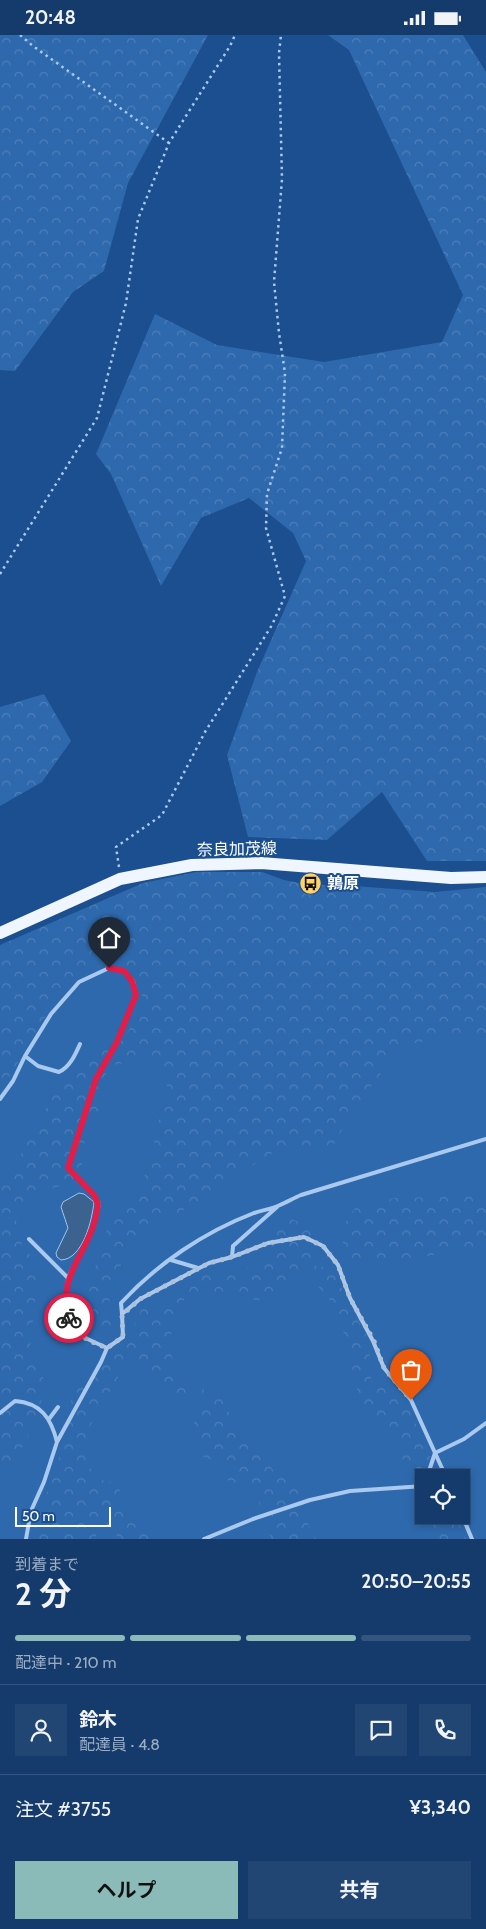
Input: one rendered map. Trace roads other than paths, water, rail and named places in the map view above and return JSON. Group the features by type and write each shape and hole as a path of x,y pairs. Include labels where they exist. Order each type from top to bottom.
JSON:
{"main road":[{"name":"奈良加茂線","path":"0,933 120,879 192,865 253,863 451,878 486,877"}],"lane":[{"path":"0,1099 13,1081 25,1056 51,1014 79,982 109,968 124,971 132,981 136,995 117,1042 96,1079 68,1168 94,1195 98,1204 93,1228 68,1278 66,1309 71,1324 81,1336 107,1348"},
{"path":"25,1056 38,1065 59,1072 69,1065 80,1045"},
{"path":"26,1539 31,1511 44,1482 57,1442 107,1348 123,1337 121,1303 151,1273 182,1250 254,1213 279,1206 301,1195 486,1139"},
{"path":"232,1257 233,1246 279,1206"},
{"path":"122,1315 140,1299 209,1263 232,1257 268,1243 304,1237 323,1246 338,1265 350,1298 374,1341 384,1368 411,1400 442,1469"},
{"path":"29,1239 68,1278"},
{"path":"171,1260 198,1269"},
{"path":"0,1413 15,1401 29,1402 49,1419 57,1442"},
{"path":"49,1419 58,1407"},
{"path":"430,1469 435,1453 464,1439 486,1423"},
{"path":"204,1539 252,1519 334,1494 350,1491 415,1487"},
{"path":"466,1524 472,1539"}],"place":[{"name":"鶉原","path":"311,883"}]}
